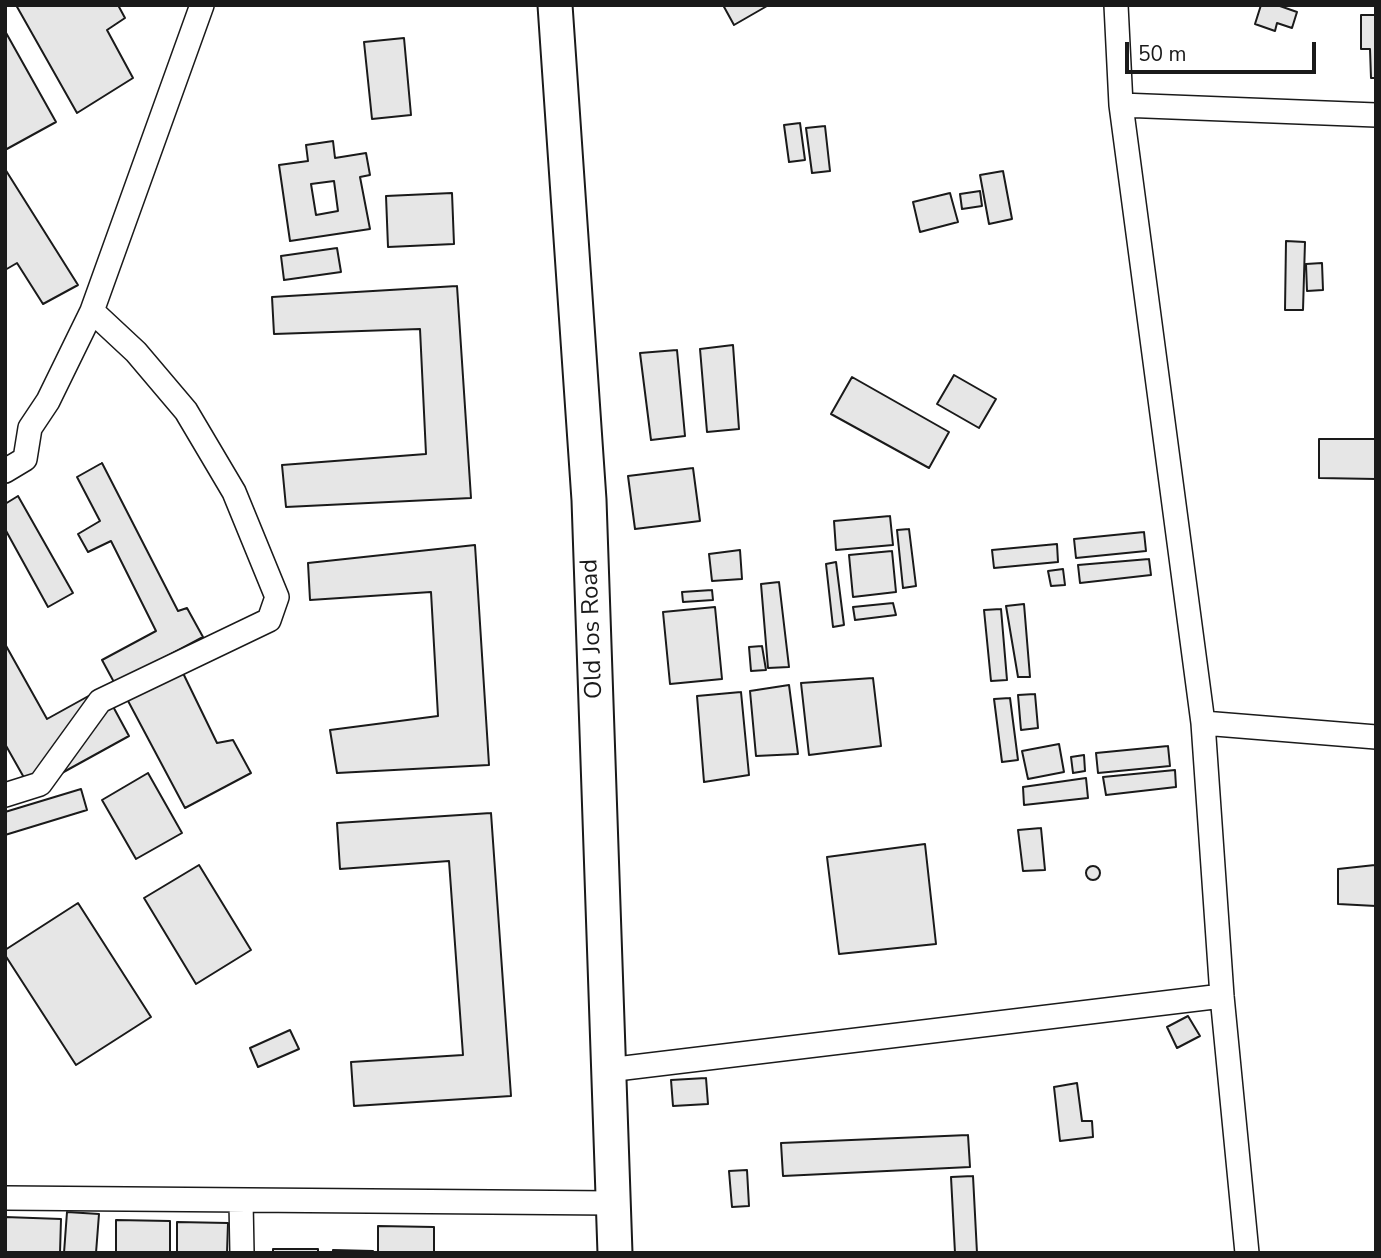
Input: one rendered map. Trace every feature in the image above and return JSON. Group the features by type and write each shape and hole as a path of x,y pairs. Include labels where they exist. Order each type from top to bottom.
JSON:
{"main road":[{"name":"Old Jos Road","path":"555,5 589,500 615,1253"}],"street":[{"path":"5,471 25,459 30,428 48,401 92,311 202,5"},
{"path":"1116,5 1121,105 1203,723 1222,996 1247,1253"},
{"path":"1121,105 1376,115"},
{"path":"5,795 40,784 100,701 269,620 277,597 234,492 186,411 136,352 92,311"},
{"path":"1203,723 1376,737"},
{"path":"608,1070 1222,996"},
{"path":"5,1198 612,1203"},
{"path":"241,1200 242,1253"}],"building":[{"path":"16,5 118,5 125,18 107,30 133,78 77,113"},
{"path":"723,5 767,5 767,6 734,25"},
{"path":"1261,5 1277,5 1297,12 1292,28 1277,23 1275,31 1255,24"},
{"path":"1361,15 1376,15 1376,78 1371,78 1370,49 1361,49"},
{"path":"5,31 56,122 5,150"},
{"path":"404,38 411,115 372,119 364,42"},
{"path":"800,123 805,160 789,162 784,125"},
{"path":"825,126 830,171 812,173 806,128"},
{"path":"333,141 335,158 366,153 370,175 360,177 370,229 290,241 279,165 308,161 306,145","holes":["334,181 338,211 316,215 311,184"]},
{"path":"5,169 78,285 43,304 17,263 5,270"},
{"path":"1003,171 1012,219 989,224 980,175"},
{"path":"980,191 982,206 962,209 960,194"},
{"path":"452,193 454,244 388,247 386,196"},
{"path":"950,193 958,222 920,232 913,202"},
{"path":"1286,241 1305,242 1303,310 1285,310"},
{"path":"337,248 341,272 284,280 281,256"},
{"path":"1322,263 1323,290 1307,291 1306,264"},
{"path":"457,286 471,498 286,507 282,465 426,454 420,329 274,334 272,297"},
{"path":"733,345 739,429 707,432 700,349"},
{"path":"677,350 685,436 651,440 640,353"},
{"path":"954,375 996,399 979,428 937,404"},
{"path":"852,377 949,432 929,468 831,414"},
{"path":"1319,439 1376,439 1376,479 1319,478"},
{"path":"102,463 178,611 187,608 203,637 115,684 102,660 156,631 111,541 88,552 78,534 100,521 77,477"},
{"path":"693,468 700,521 635,529 628,476"},
{"path":"18,496 73,593 48,607 5,529 5,504"},
{"path":"890,516 893,545 836,550 834,521"},
{"path":"909,529 916,586 903,588 897,530"},
{"path":"1144,532 1146,551 1076,558 1074,539"},
{"path":"1057,544 1058,562 994,568 992,550"},
{"path":"475,545 489,765 337,773 330,730 438,716 431,592 310,600 308,563"},
{"path":"740,550 742,579 712,581 709,554"},
{"path":"892,551 896,592 853,597 849,555"},
{"path":"1149,559 1151,575 1080,583 1078,565"},
{"path":"836,562 844,625 833,627 826,564"},
{"path":"1063,569 1065,585 1051,586 1048,571"},
{"path":"779,582 789,667 768,668 761,584"},
{"path":"712,590 713,600 683,602 682,592"},
{"path":"893,603 896,615 855,620 853,607"},
{"path":"1024,604 1030,677 1018,677 1006,606"},
{"path":"715,607 722,679 670,684 663,612"},
{"path":"1001,609 1007,680 991,681 984,610"},
{"path":"5,644 47,719 103,688 129,736 31,790 5,744"},
{"path":"762,646 766,670 751,671 749,647"},
{"path":"182,671 217,743 233,740 251,773 185,808 127,699"},
{"path":"873,678 881,746 809,755 801,683"},
{"path":"789,685 798,754 756,756 750,691"},
{"path":"741,692 749,775 704,782 697,696"},
{"path":"1035,694 1038,728 1021,730 1018,695"},
{"path":"1010,698 1018,760 1002,762 994,699"},
{"path":"1059,744 1064,772 1028,779 1022,751"},
{"path":"1168,746 1170,766 1098,773 1096,753"},
{"path":"1084,755 1085,771 1073,773 1071,757"},
{"path":"1175,770 1176,787 1106,795 1103,777"},
{"path":"148,773 182,833 136,859 102,800"},
{"path":"1086,778 1088,798 1024,805 1023,787"},
{"path":"81,789 87,810 5,835 5,812"},
{"path":"491,813 511,1096 354,1106 351,1062 463,1055 449,861 340,869 337,823"},
{"path":"1041,828 1045,870 1023,871 1018,830"},
{"path":"925,844 936,944 839,954 827,857"},
{"path":"1376,856 1376,906 1338,904 1338,869 1375,865"},
{"path":"199,865 251,950 196,984 144,898"},
{"path":"1093,866 1098,868 1098,878 1093,880 1088,878 1086,873 1088,868"},
{"path":"78,903 151,1017 76,1065 5,955 5,950"},
{"path":"1188,1016 1200,1036 1177,1048 1167,1027"},
{"path":"290,1030 299,1049 258,1067 250,1048"},
{"path":"706,1078 708,1104 673,1106 671,1080"},
{"path":"1077,1083 1082,1121 1092,1121 1093,1137 1060,1141 1054,1087"},
{"path":"968,1135 970,1167 783,1176 781,1143"},
{"path":"747,1170 749,1206 732,1207 729,1171"},
{"path":"973,1176 977,1253 955,1253 951,1177"},
{"path":"67,1212 99,1214 96,1253 64,1253"},
{"path":"5,1217 61,1219 60,1253 5,1253"},
{"path":"116,1220 170,1221 170,1253 116,1253"},
{"path":"177,1222 228,1223 227,1253 177,1253"},
{"path":"378,1226 434,1227 434,1253 378,1253"},
{"path":"273,1249 318,1249 318,1253 273,1253"},
{"path":"333,1250 373,1251 373,1253 333,1253"}]}
